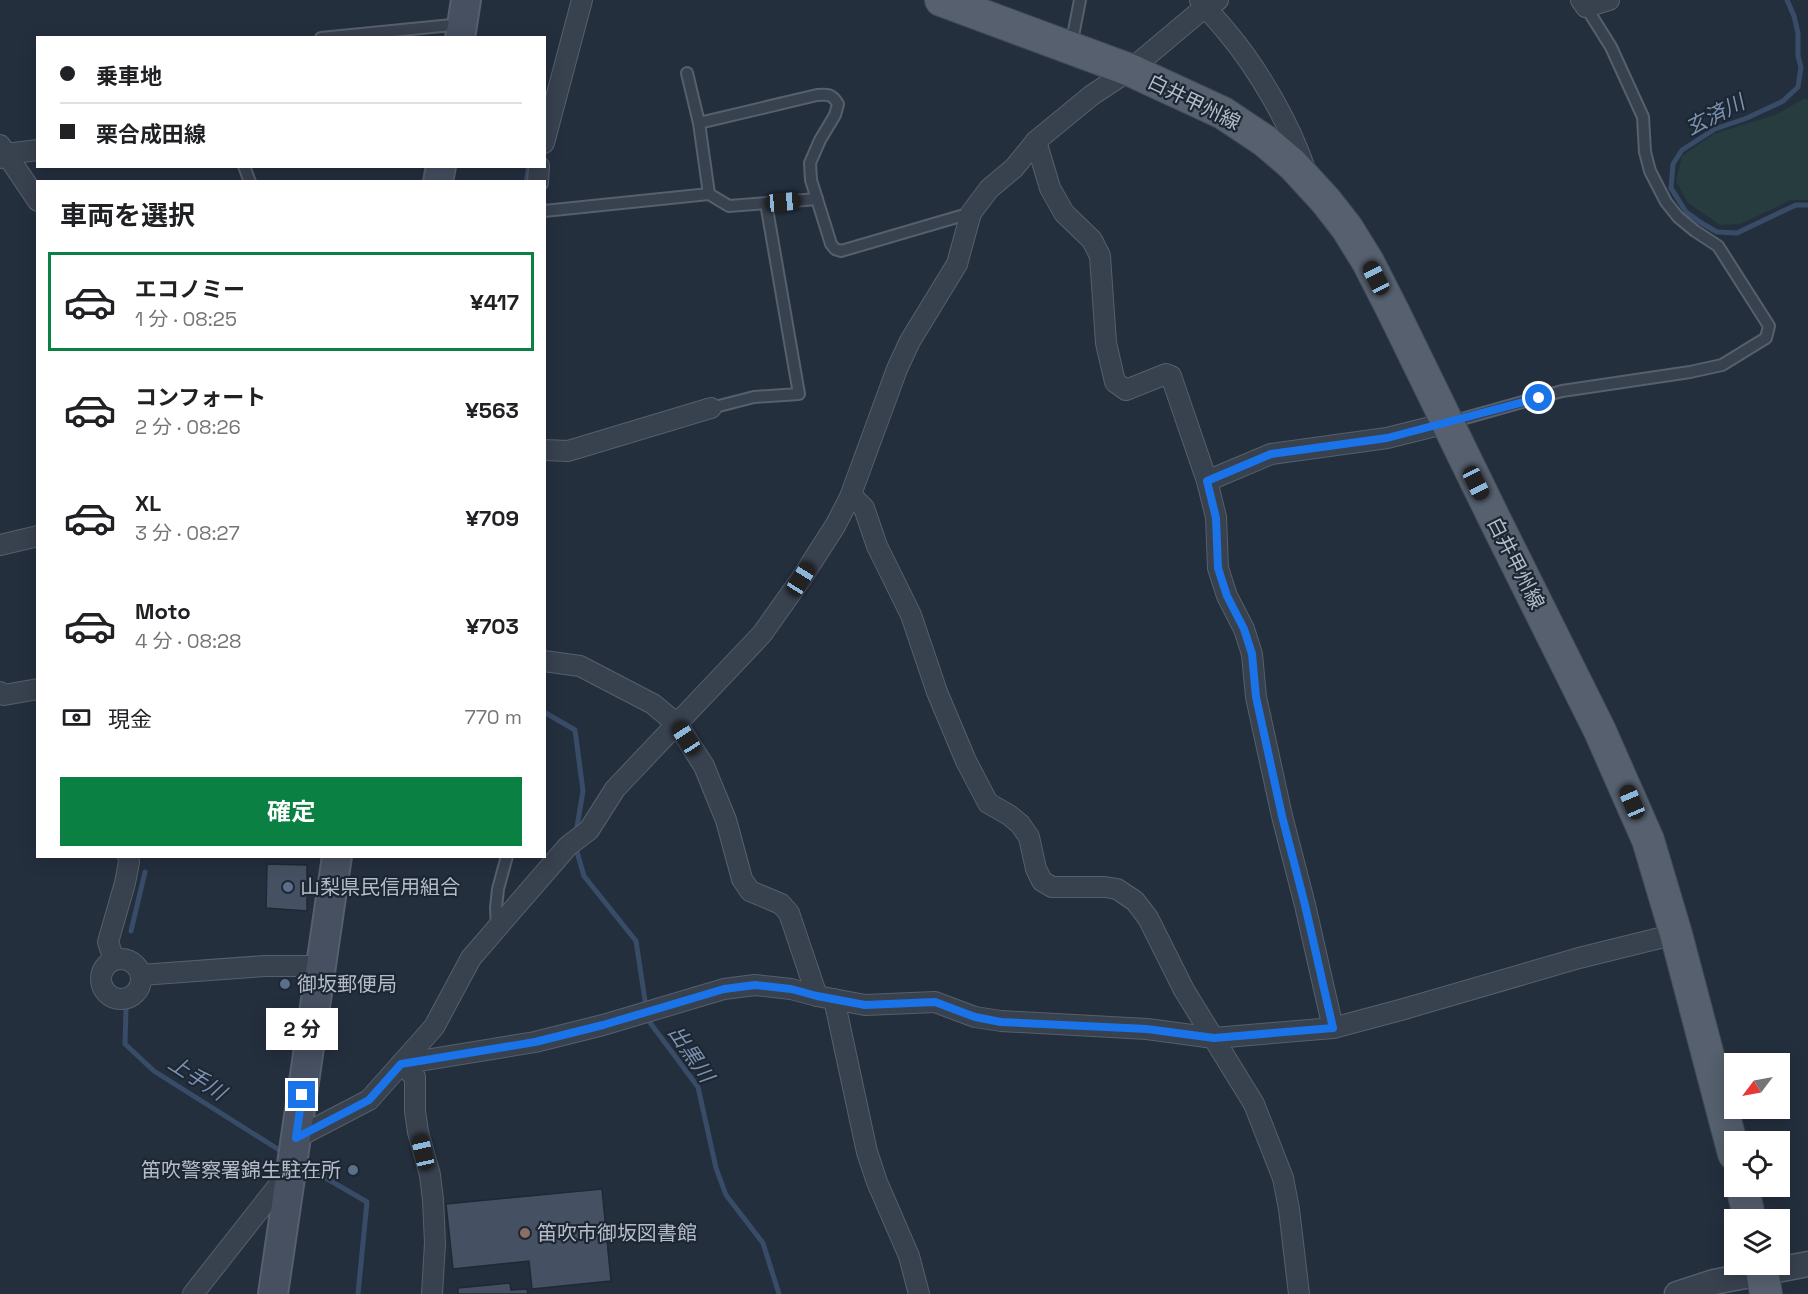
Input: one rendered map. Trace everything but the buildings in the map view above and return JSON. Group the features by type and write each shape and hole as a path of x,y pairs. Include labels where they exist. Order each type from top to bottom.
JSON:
{"main road":[{"name":"白井甲州線","path":"941,0 1130,70 1223,113 1265,141 1310,182 1347,228 1368,262 1624,782 1648,840 1676,934 1728,1131"},
{"path":"273,1294 337,858"}],"street":[{"path":"546,135 582,0"},
{"path":"1583,3 1609,0"},
{"path":"296,1138 369,1100 434,1027 471,958 568,846 587,832 615,789 762,634 801,579 850,497 910,340 957,264 971,213 989,189 1014,168 1035,141 1092,95 1130,70 1208,2 1271,97 1298,146 1310,182"},
{"path":"1035,141 1050,188 1064,213 1092,240 1100,256 1106,343 1115,382 1126,390 1166,374 1172,376 1207,481 1216,518 1218,568 1227,596 1244,629 1252,654 1258,708 1333,1028"},
{"path":"2,152 36,150"},
{"path":"2,152 36,198"},
{"path":"546,450 568,451 711,408"},
{"path":"1207,481 1271,454 1387,438 1447,423"},
{"path":"850,497 864,508 877,546 911,615 937,692 966,761 988,803 1010,815 1020,824 1029,837 1036,869 1042,881 1052,887 1117,889 1135,901 1148,918 1184,990 1254,1104 1283,1178 1299,1294"},
{"path":"0,544 36,536"},
{"path":"546,661 580,666 653,704 677,724 704,766 726,820 742,879 750,891 781,904 789,913 826,997 867,1152 877,1182 909,1256 919,1294"},
{"path":"0,692 4,694 36,689"},
{"path":"114,960 108,942 125,883 128,858"},
{"path":"401,1064 535,1042 635,1016 724,989 755,985 791,989 865,1005 935,1002 975,1017 1001,1022 1147,1029 1214,1038 1333,1028 1579,958 1676,934"},
{"path":"114,960 131,961 141,975 141,982 134,994 121,998 114,997 104,988 102,982 104,968 114,960"},
{"path":"141,975 265,966 321,966"},
{"path":"401,1064 415,1077 415,1111 430,1175 435,1243 432,1294"},
{"path":"194,1294 291,1170"},
{"path":"1677,1294 1714,1282 1764,1277 1808,1264"}],"lane":[{"path":"1070,49 1080,0"},
{"path":"1447,423 1562,391 1722,365 1766,338 1769,326 1718,246 1678,217 1666,202 1650,171 1645,152 1643,117 1611,47 1583,3"},
{"path":"337,36 463,20"},
{"path":"687,73 699,123 709,194"},
{"path":"699,123 817,95 827,94 834,97 838,104 835,115 810,163 811,180 831,244 835,249 841,251 971,213"},
{"path":"546,211 709,194 729,206 816,199"},
{"path":"711,408 754,397 799,394 766,203"},
{"path":"497,929 498,889 506,858"}],"green space":[{"path":"1805,98 1808,100 1808,200 1791,200 1740,224 1720,225 1688,203 1676,181 1682,156 1714,134 1777,114"}],"waterway":[{"name":"玄済川","path":"1787,0 1798,33 1798,56 1801,67 1798,87 1783,101 1747,118 1715,129 1682,150 1673,164 1671,188 1686,212 1717,232 1737,233 1796,205 1808,205"},
{"name":"出黒川","path":"526,180 529,168"},
{"name":"出黒川","path":"546,713 575,730 583,791 576,833"},
{"name":"出黒川","path":"575,845 584,876 636,941 646,1007"},
{"name":"上手川","path":"131,931 145,872"},
{"name":"上手川","path":"126,1009 125,1044 154,1071 284,1153"},
{"name":"出黒川","path":"647,1016 698,1087 716,1168 726,1195 763,1243 779,1294"},
{"name":"上手川","path":"312,1170 367,1202 358,1294"}],"place":[{"name":"山梨県民信用組合","path":"288,887"},
{"name":"御坂郵便局","path":"285,984"},
{"name":"笛吹警察署錦生駐在所","path":"353,1170"},
{"name":"笛吹市御坂図書館","path":"525,1233"}],"route":[{"path":"302,1095 296,1138 369,1100 401,1064 535,1042 603,1025 724,989 755,985 776,986 865,1005 935,1002 975,1017 1001,1022 1147,1029 1214,1038 1333,1028 1256,697 1252,654 1244,629 1227,596 1218,568 1216,518 1207,481 1271,454 1387,438 1539,398"}]}
